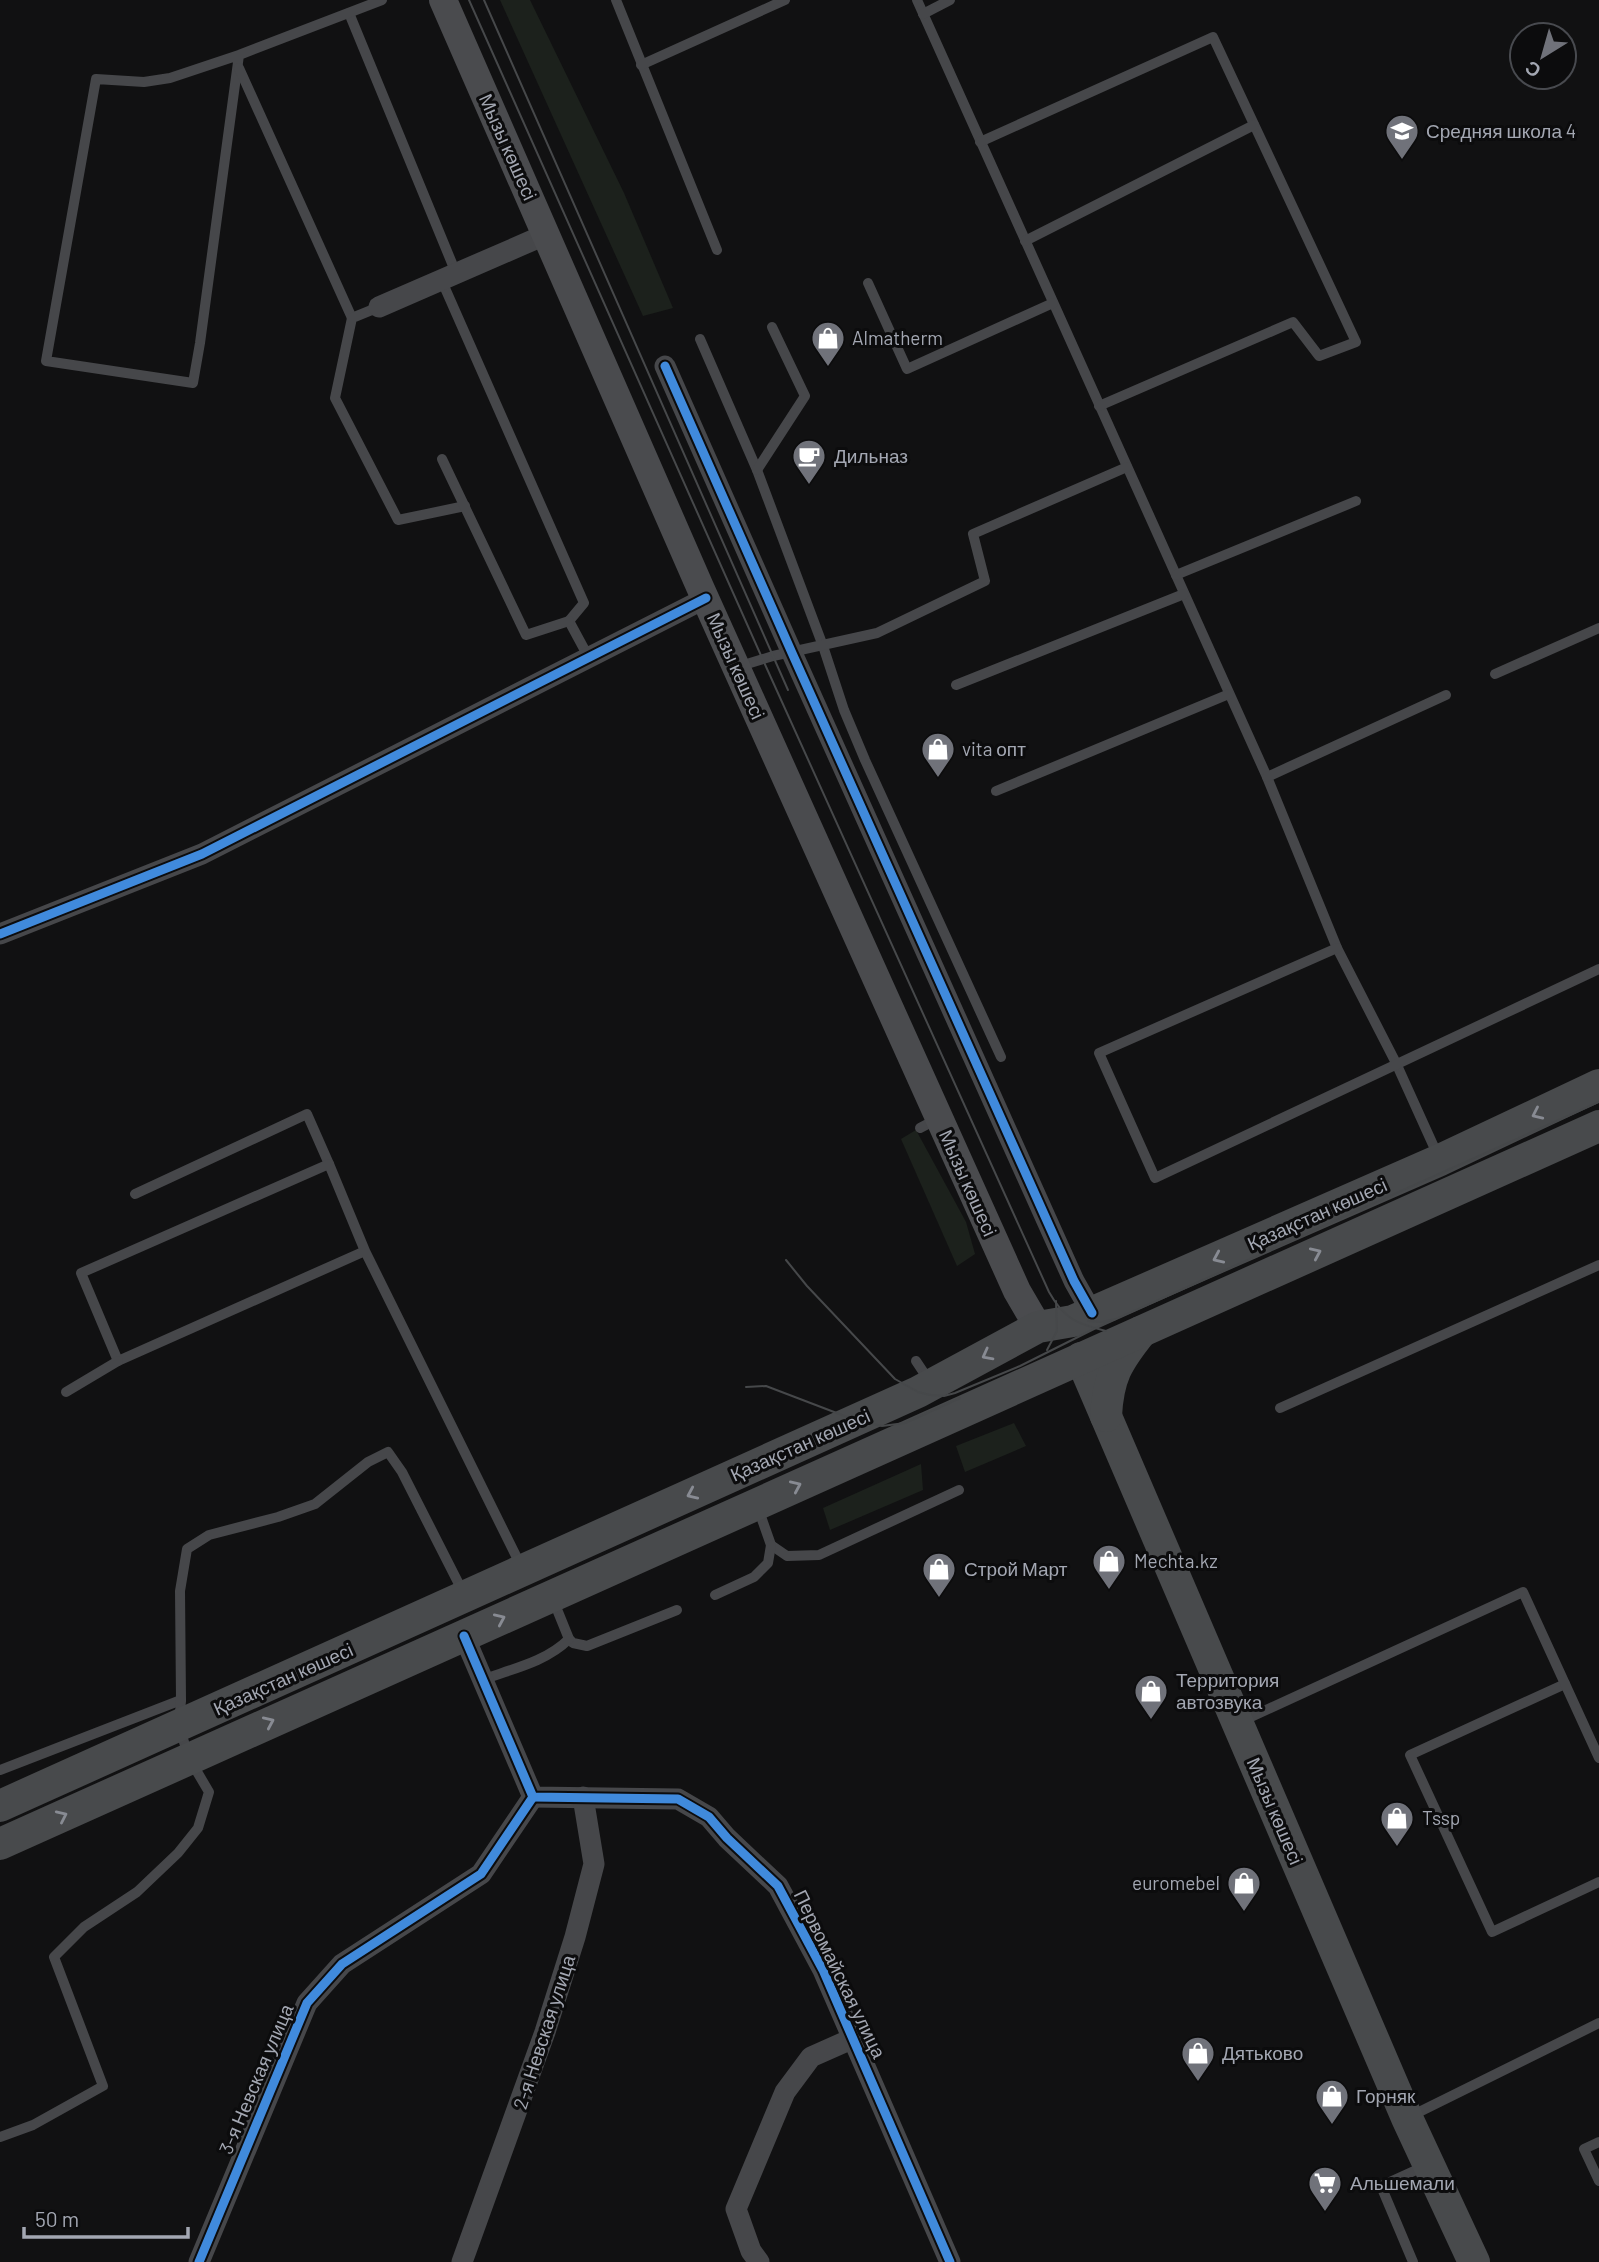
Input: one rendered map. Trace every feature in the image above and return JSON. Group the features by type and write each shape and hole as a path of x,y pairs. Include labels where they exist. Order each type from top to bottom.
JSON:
{"main road":[{"name":"Мызы көшесі","path":"443,0 737,667 930,1123 1038,1327"},
{"name":"Қазақстан көшесі","path":"0,1806 180,1713 465,1596 742,1471 924,1373 1038,1327 1073,1321 1440,1160 1599,1085"},
{"name":"Қазақстан көшесі","path":"0,1844 1599,1126"},
{"path":"1440,1160 1453,1192"},
{"path":"1038,1327 1082,1358"},
{"path":"1106,1416 1107,1390 1116,1367 1142,1331"},
{"name":"Мызы көшесі","path":"1082,1358 1407,2118 1474,2262"},
{"path":"1022,1384 1050,1385 1073,1393 1106,1416"},
{"path":"742,1471 756,1504"},
{"path":"464,1636 465,1596"}],"street":[{"path":"379,307 547,234"},
{"path":"666,366 1068,1269 1092,1312"},
{"path":"0,934 202,854 706,598"},
{"path":"464,1636 533,1797"},
{"name":"Первомайская улица","path":"533,1797 678,1798 709,1816 727,1838 778,1886 823,1970 950,2262"},
{"name":"3-я Невская улица","path":"200,2262 307,2003 341,1964 481,1874 533,1797"},
{"name":"2-я Невская улица","path":"462,2262 545,2032 591,1876 594,1864 583,1797"},
{"path":"759,2262 751,2251 736,2209 785,2092 811,2057 854,2038"}],"lane":[{"path":"239,61 193,383 46,361 96,79 144,82 239,61 382,0"},
{"path":"615,0 717,250"},
{"path":"641,65 785,0"},
{"path":"917,0 1267,777 1337,947 1396,1063 1440,1160"},
{"path":"923,14 950,0"},
{"path":"349,13 448,276 584,603 569,621 526,635 442,459"},
{"path":"980,142 1213,37 1356,342 1319,356 1293,322 1099,406"},
{"path":"239,61 352,317 335,398 398,520 465,506"},
{"path":"1025,241 1254,125"},
{"path":"868,284 907,369 1053,303"},
{"path":"352,317 379,307"},
{"path":"757,470 805,396 772,327"},
{"path":"700,339 757,470 844,710 865,760 1002,1057"},
{"path":"737,667 877,633 985,580 973,534 1127,467"},
{"path":"1176,575 1356,501"},
{"path":"956,685 1184,594"},
{"path":"569,621 589,658"},
{"path":"1495,674 1599,628"},
{"path":"996,791 1229,694"},
{"path":"1267,777 1446,695"},
{"path":"1337,947 1099,1053 1155,1178 1599,969"},
{"path":"135,1194 307,1114 365,1251 523,1570"},
{"path":"118,1361 81,1273 329,1164"},
{"path":"66,1392 118,1361 365,1251"},
{"path":"1280,1408 1599,1265"},
{"path":"0,2137 33,2125 103,2087 54,1957 84,1927 137,1892 178,1853 198,1828 209,1792 189,1758 180,1713 180,1591 187,1549 209,1535 315,1504 368,1462 388,1452 402,1472 465,1596"},
{"path":"771,1545 787,1556 819,1555 959,1490"},
{"path":"715,1595 754,1577 768,1563 771,1545 756,1504"},
{"path":"1238,1723 1523,1592 1599,1758"},
{"path":"552,1596 569,1639 573,1643 587,1646 677,1610"},
{"path":"481,1680 557,1651 569,1639"},
{"path":"1565,1684 1410,1755 1492,1932 1599,1882"},
{"path":"0,1770 180,1713"},
{"path":"1407,2118 1599,2023"},
{"path":"1599,2142 1584,2149 1599,2181"},
{"path":"1413,2262 1381,2186 1428,2164"}],"shaded area":[{"path":"500,0 530,0 624,193 673,308 643,316"},
{"path":"916,1130 966,1222 975,1254 957,1266 901,1139"},
{"path":"1014,1423 1026,1446 965,1472 956,1446"},
{"path":"921,1464 923,1490 830,1530 823,1508"}],"tram line":[{"path":"469,0 1049,1292 1072,1319 1106,1331"},
{"path":"484,0 788,690"},
{"path":"786,1260 895,1379 918,1392 944,1396 1020,1366 1094,1329 1599,1102"},
{"path":"1047,1350 1057,1331 1056,1301"},
{"path":"1088,1321 1116,1319"},
{"path":"746,1387 766,1386 855,1420 882,1426 905,1423 960,1398"}],"cycle path":[{"path":"665,366 1074,1281 1092,1313"},
{"path":"0,934 202,854 706,598"},
{"path":"464,1636 533,1797 678,1799 709,1817 727,1838 778,1886 823,1970 950,2262"},
{"path":"199,2262 307,2003 342,1964 481,1874 533,1797"}],"place":[{"name":"Средняя школа 4","path":"1402,161"},
{"name":"Almatherm","path":"828,368"},
{"name":"Дильназ","path":"809,486"},
{"name":"vita опт","path":"938,779"},
{"name":"Mechta.kz","path":"1109,1591"},
{"name":"Строй Март","path":"939,1599"},
{"name":"Территория автозвука","path":"1151,1721"},
{"name":"Tssp","path":"1397,1848"},
{"name":"euromebel","path":"1244,1913"},
{"name":"Дятьково","path":"1198,2083"},
{"name":"Горняк","path":"1332,2126"},
{"name":"Альшемали","path":"1325,2213"}]}
